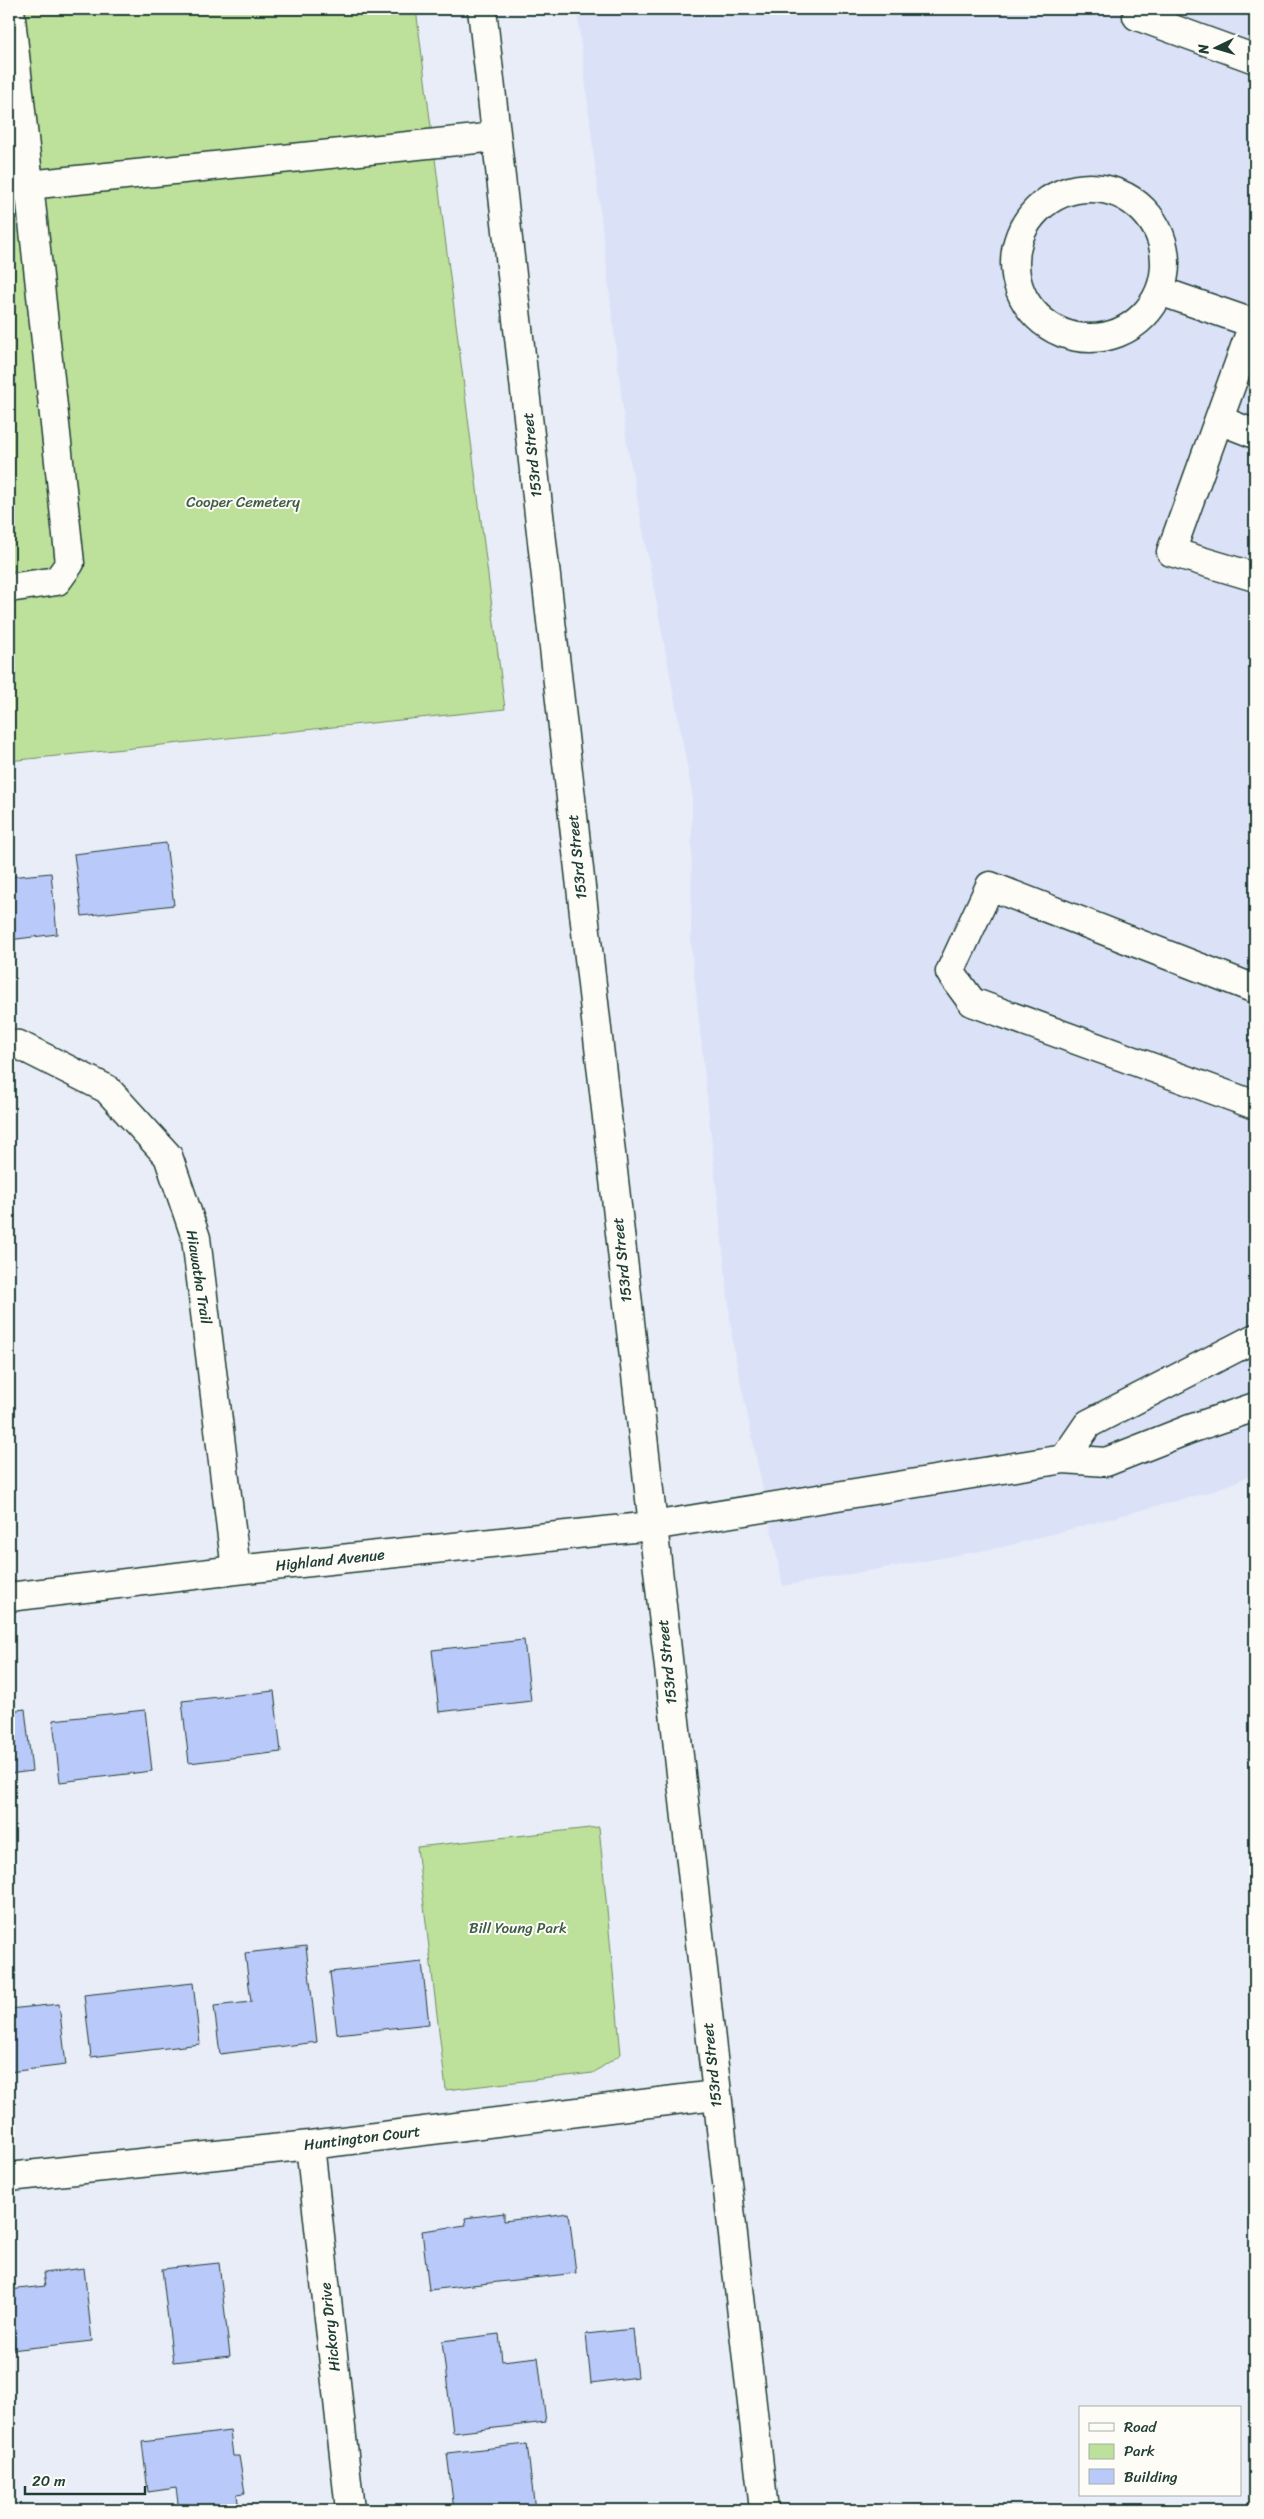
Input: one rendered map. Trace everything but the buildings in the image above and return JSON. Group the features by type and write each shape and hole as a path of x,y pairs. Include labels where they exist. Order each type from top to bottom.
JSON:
{"street":[{"path":"9,588 57,581 70,563 19,186 10,9"},
{"name":"153rd Street","path":"482,9 764,2510"},
{"path":"1139,9 1137,16 1255,59"},
{"path":"19,186 496,137"},
{"path":"1084,187 1109,189 1132,200 1151,218 1162,240 1166,266 1160,291 1148,312 1129,328 1106,337 1082,339 1058,332 1037,318 1022,298 1014,275 1015,250 1023,226 1038,207 1060,193 1084,187"},
{"path":"1160,291 1255,322 1170,552 1255,576"},
{"path":"1218,420 1255,434"},
{"path":"1255,989 990,886 950,972 972,1002 1255,1105"},
{"name":"Hiawatha Trail","path":"9,1044 19,1045 107,1089 168,1156 196,1238 236,1570"},
{"path":"1064,1459 1088,1424 1255,1338"},
{"name":"Highland Avenue","path":"9,1597 236,1570 652,1526 1064,1459 1106,1462 1190,1429 1255,1407"},
{"name":"Huntington Court","path":"9,2177 310,2145 716,2095"},
{"name":"Hickory Drive","path":"310,2145 350,2510"}],"shaded area":[{"path":"577,9 1255,9 1255,1474 1210,1492 1003,1547 783,1586 733,1346 691,945 692,793 627,445"}],"green space":[{"name":"Cooper Cemetery","path":"9,9 416,9 505,709 9,761"},
{"name":"Bill Young Park","path":"599,1827 621,2054 593,2073 446,2090 417,1847"}]}
